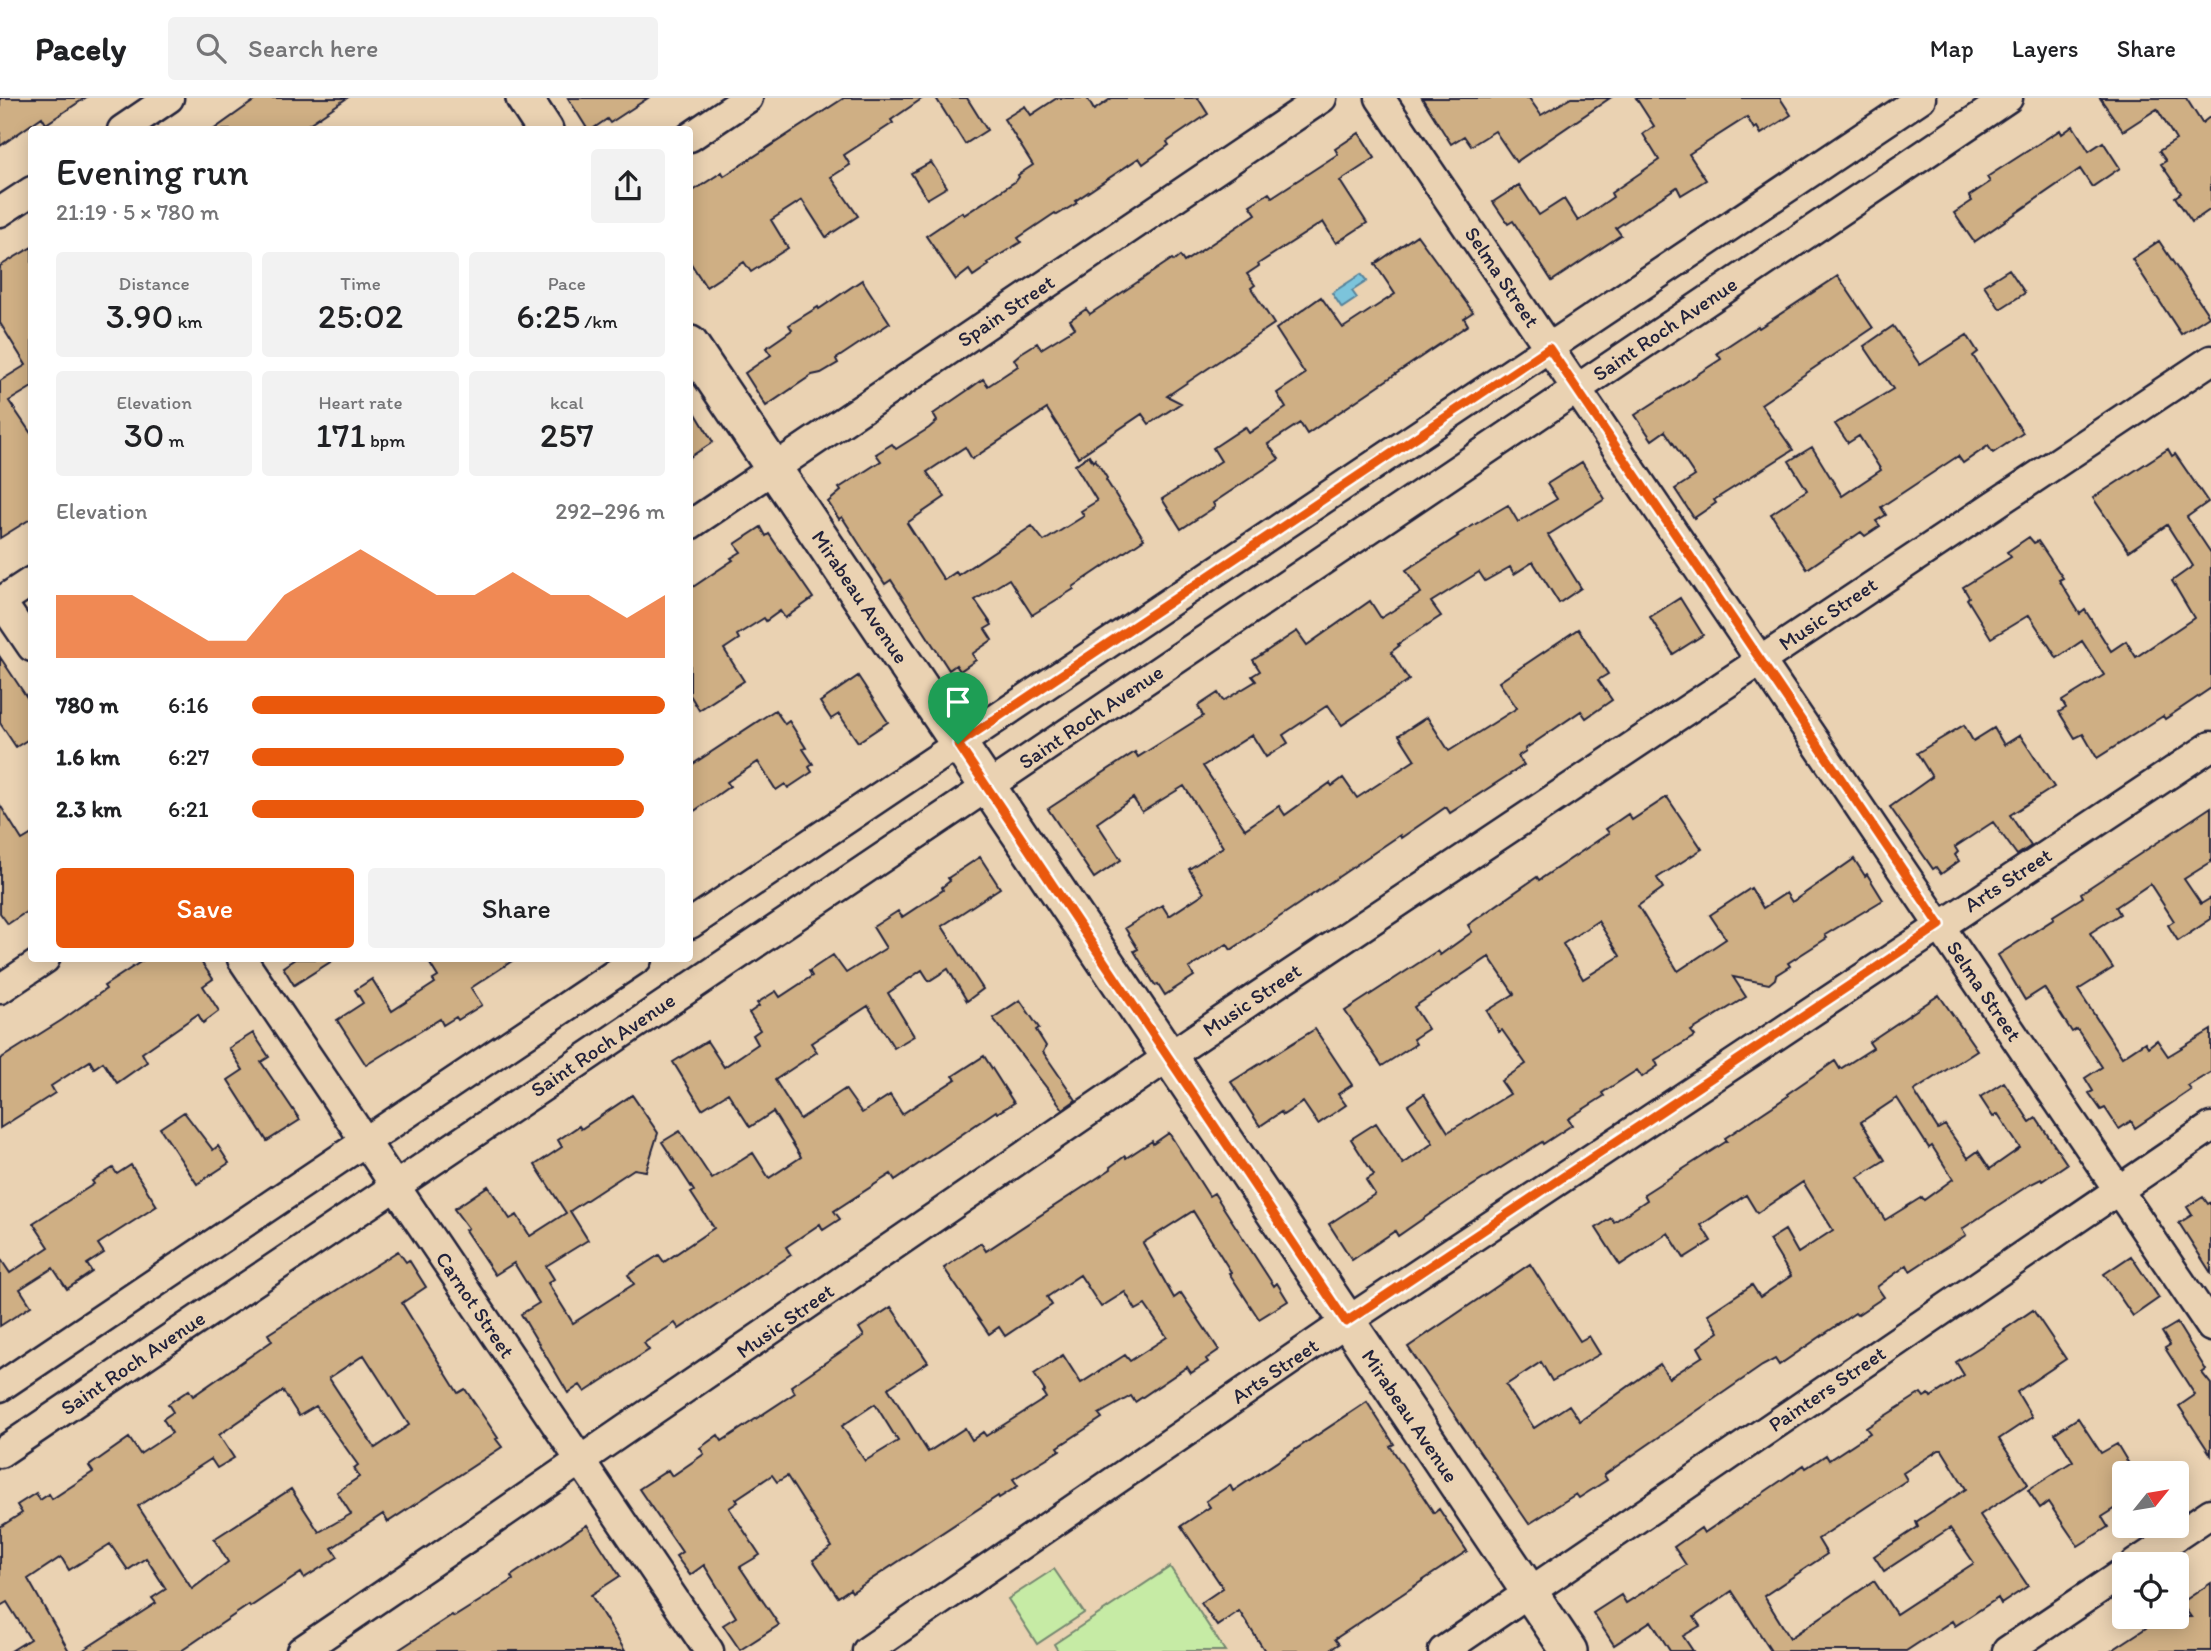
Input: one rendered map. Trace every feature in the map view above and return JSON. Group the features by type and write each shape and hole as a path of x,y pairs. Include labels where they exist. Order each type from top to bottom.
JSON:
{"street":[{"path":"128,126 169,98"},
{"path":"524,98 542,126"},
{"path":"693,136 748,98"},
{"name":"Spain Street","path":"693,523 1322,98"},
{"name":"Selma Street","path":"1380,98 2211,1327"},
{"path":"693,922 1921,98"},
{"name":"Saint Roch Avenue","path":"0,1453 2008,98"},
{"path":"0,212 28,194"},
{"name":"Mirabeau Avenue","path":"693,348 1569,1651"},
{"name":"Music Street","path":"301,1651 581,1462 1169,1056 2211,360"},
{"path":"28,584 0,601 28,641"},
{"name":"Arts Street","path":"866,1651 1346,1322 2211,746"},
{"path":"0,989 40,962"},
{"name":"Carnot Street","path":"244,962 709,1651"},
{"path":"0,1387 634,962"},
{"name":"Painters Street","path":"1443,1651 2211,1127"},
{"path":"2153,1552 2211,1513"},
{"path":"2007,1651 2112,1580"}],"green space":[{"path":"1170,1567 1225,1651 1058,1651 1054,1644"},
{"path":"1054,1569 1084,1613 1037,1644 1008,1599"}],"water":[{"path":"1361,274 1367,281 1352,291 1357,298 1342,308 1332,293"}],"building":[{"path":"0,98 85,98 46,124 42,117 0,146"},
{"path":"258,98 347,98 306,126 219,126"},
{"path":"568,98 648,98 610,123 607,119 597,126 586,126"},
{"path":"844,98 923,98 891,120 893,123 844,155 850,165 831,177 858,216 826,237 802,200 771,220 788,248 751,272 744,262 706,287 693,267 693,191 722,172 724,176"},
{"path":"936,98 967,98 987,130 965,144"},
{"path":"1057,98 1087,98 1094,110 1112,98 1198,98 1208,114 1167,142 1169,145 1143,164 1139,158 1075,201 1077,203 1057,215 1055,213 1018,238 1021,242 987,263 989,265 973,276 969,270 956,280 926,236 1016,181 1018,175 1033,165 1004,119 1025,106 1031,115"},
{"path":"1422,98 1529,98 1541,115 1571,98 1610,98 1516,162 1495,131 1471,146 1464,136 1451,144"},
{"path":"1636,98 1780,98 1791,115 1761,134 1757,127 1754,129 1747,117 1689,154 1706,180 1681,195 1677,187 1616,228 1621,235 1552,281 1513,221 1508,224 1493,202 1519,185 1539,215 1564,199 1578,221 1613,197 1611,193 1659,160 1643,134 1654,126"},
{"path":"2100,98 2186,98 2202,123 2211,116 2211,209 2192,222 2175,197 2181,193 2161,164 2166,161 2159,151 2176,140 2157,109 2123,131"},
{"path":"2073,126 2089,151 2103,142 2120,168 2092,187 2080,169 1974,242 1954,213 1972,201 1969,196 1990,182 1987,177 2060,130 2062,134"},
{"path":"1359,133 1375,158 1340,181 1367,223 1336,243 1323,222 1247,274 1255,285 1251,288 1274,324 1167,396 1181,403 1149,424 1142,414 1078,457 1047,409 972,459 965,447 927,472 945,497 907,523 944,580 956,572 958,575 1032,526 1044,541 1084,516 1081,511 1097,501 1075,465 1089,455 1093,462 1095,459 1144,539 1032,615 1009,579 975,600 992,625 985,629 992,640 972,654 976,660 960,671 956,665 949,670 891,580 885,584 842,517 839,519 828,502 841,491 839,488 881,461 876,454 892,444 896,449 929,428 937,421 933,414 983,379 988,386 1018,366 1014,359 1021,353 1037,343 1041,349 1075,328 1070,320 1086,309 1090,314 1172,259 1174,261 1180,256 1184,262 1256,214 1250,205 1269,193 1272,197 1338,154 1335,149"},
{"path":"931,162 947,187 927,199 911,173"},
{"path":"1417,235 1473,312 1464,318 1468,325 1307,434 1300,423 1268,444 1279,459 1213,503 1215,507 1181,529 1162,499 1221,461 1213,448 1245,427 1249,433 1286,408 1277,393 1305,374 1276,329 1321,297 1343,328 1395,294 1375,264"},
{"path":"2159,241 2209,316 2181,334 2132,259"},
{"path":"28,249 28,389 9,401 28,429 28,520 0,538 0,381 26,365 0,323 0,266"},
{"path":"2009,269 2025,293 2000,309 1984,285"},
{"path":"1838,276 1873,328 1761,404 1793,450 1714,500 1716,503 1694,518 1675,489 1695,476 1665,431 1652,440 1635,415 1721,359 1717,353"},
{"path":"862,280 890,323 836,359 838,363 812,375 766,406 745,373 771,355 766,348 792,330 789,325 818,307 819,309"},
{"path":"1893,326 1920,365 1967,335 1978,352 1973,356 2023,433 1993,453 1988,446 1963,463 1958,456 1881,507 1886,515 1876,521 1880,526 1865,536 1861,532 1807,569 1771,514 1807,490 1789,461 1812,447 1842,496 1881,470 1859,436 1848,443 1835,424 1893,389 1864,346"},
{"path":"693,409 713,442 693,455"},
{"path":"2168,449 2172,456 2175,454 2208,502 2187,517 2211,553 2211,688 2165,719 2163,716 2097,758 2083,734 2075,738 2059,712 2066,708 2062,701 2104,675 2082,641 2057,658 2029,615 1991,638 1967,599 1969,597 1963,587 2011,557 2007,552 2029,537 2034,543 2038,541 2063,578 2059,580 2080,614 2085,610 2111,651 2126,641 2136,657 2194,618 2172,581 2193,566 2167,525 2129,551 2093,498"},
{"path":"1582,462 1605,499 1548,535 1581,588 1559,603 1533,562 1514,574 1510,567 1485,581 1479,572 1431,602 1441,616 1398,644 1391,652 1409,680 1342,725 1328,705 1283,735 1288,743 1266,757 1252,735 1203,766 1245,829 1279,806 1285,815 1330,783 1332,786 1343,778 1357,798 1415,760 1399,735 1427,717 1449,751 1517,708 1499,682 1578,629 1608,674 1598,680 1612,700 1586,718 1581,711 1525,749 1526,751 1518,756 1524,765 1450,813 1446,807 1401,838 1400,835 1231,950 1227,944 1189,968 1194,976 1165,995 1158,984 1155,985 1134,951 1138,949 1125,928 1162,905 1169,916 1204,893 1189,869 1223,847 1184,786 1142,812 1133,798 1097,823 1121,860 1094,878 1048,809 1135,752 1138,757 1203,716 1198,706 1218,693 1223,701 1256,681 1252,676 1260,671 1253,660 1297,631 1307,645 1370,601 1381,618 1421,593 1406,570 1457,535 1508,505 1518,522 1557,499 1547,484"},
{"path":"761,527 766,536 769,534 813,598 785,618 780,611 737,635 739,639 724,649 744,681 699,710 693,700 693,587 741,552 735,544"},
{"path":"1680,598 1703,635 1673,654 1650,617"},
{"path":"0,657 28,699 28,740 16,747 0,723"},
{"path":"858,676 888,722 858,742 839,714 831,719 820,702"},
{"path":"775,710 785,724 789,721 813,764 809,767 812,772 788,788 785,784 776,790 758,762 727,782 730,786 693,812 693,764"},
{"path":"1964,725 1973,741 1994,728 2004,745 2020,735 2054,787 2010,815 2031,846 2017,855 1993,822 1955,847 1958,852 1955,855 1959,861 1941,874 1936,867 1933,869 1890,807 1932,777 1917,753"},
{"path":"1667,797 1702,849 1657,878 1663,888 1638,906 1678,971 1726,939 1710,915 1751,888 1763,908 1786,893 1792,902 1854,859 1883,900 1825,935 1827,938 1788,963 1790,966 1776,975 1769,984 1733,977 1746,997 1691,1031 1695,1036 1655,1060 1658,1066 1642,1077 1637,1070 1568,1119 1572,1125 1453,1198 1398,1236 1395,1231 1352,1260 1329,1224 1375,1194 1366,1180 1374,1175 1351,1139 1376,1123 1403,1164 1433,1143 1408,1105 1424,1094 1448,1132 1510,1094 1501,1081 1526,1064 1502,1030 1499,1032 1487,1011 1514,994 1489,957 1414,1007 1428,1029 1413,1039 1416,1044 1382,1066 1345,1011 1437,951 1440,955 1472,932 1468,925 1537,877 1539,880 1609,833 1606,829 1628,814 1632,820","holes":["1598,921 1620,956 1583,979 1563,944"]},
{"path":"0,805 22,840 28,836 28,911 8,924 0,913"},
{"path":"2211,807 2211,862 2184,879 2201,904 2211,898 2211,919 2178,941 2168,925 2174,921 2150,884 2116,907 2120,914 2090,933 2113,968 2078,990 2122,1057 2145,1042 2148,1047 2157,1040 2168,1056 2211,1030 2211,1072 2188,1086 2191,1090 2135,1128 2131,1121 2119,1129 2105,1108 2101,1110 2089,1093 2093,1091 2085,1078 2102,1067 2077,1029 2072,1032 2044,988 2025,1000 1998,955 2054,919 2053,916 2083,897 2081,893"},
{"path":"980,857 1000,888 942,926 983,989 967,1001 948,969 929,981 922,970 888,993 914,1036 894,1048 868,1006 811,1043 817,1052 775,1080 800,1119 845,1089 862,1113 890,1095 902,1114 956,1079 953,1076 984,1056 1014,1103 997,1113 996,1111 895,1180 891,1174 834,1211 840,1219 823,1230 820,1224 786,1247 791,1255 679,1329 675,1323 644,1343 649,1350 585,1392 580,1385 568,1393 521,1314 539,1303 514,1263 495,1275 454,1209 488,1186 510,1219 517,1215 530,1236 566,1213 535,1165 562,1147 558,1140 579,1126 581,1129 632,1095 658,1133 646,1171 634,1169 570,1211 588,1240 546,1266 554,1279 548,1283 573,1323 634,1284 628,1275 659,1255 664,1262 714,1228 662,1142 680,1131 712,1179 753,1153 769,1178 801,1157 773,1112 750,1127 728,1093 702,1109 673,1062 707,1041 724,1067 758,1044 753,1035 760,1030 749,1013 759,1006 757,1003 776,991 780,997 812,976 809,971 833,955 846,973 886,948 873,927 898,911 902,917 943,890 942,887 950,881 948,878"},
{"path":"140,962 201,962 213,979 203,986 219,1011 203,1023 198,1014 142,1053 147,1062 117,1083 103,1062 94,1068 90,1061 51,1086 55,1093 0,1128 0,1059 62,1020 106,989 104,986"},
{"path":"290,962 330,962 294,985 283,967"},
{"path":"429,962 510,962 471,988 482,1005 458,1020 456,1017 443,1025 440,1019 366,1065 337,1020 363,1003 355,990 372,979 392,1011 435,983 433,980 438,977"},
{"path":"1939,995 1977,1050 1914,1091 1938,1129 1945,1125 1968,1158 1978,1151 1990,1169 2020,1148 1998,1114 1993,1117 1980,1097 2004,1082 2030,1122 2036,1118 2067,1164 2042,1181 2041,1179 2029,1185 1962,1229 1966,1235 1910,1271 1907,1265 1877,1287 1884,1297 1857,1315 1855,1313 1779,1365 1775,1359 1762,1366 1604,1475 1607,1480 1579,1498 1576,1494 1529,1524 1408,1347 1530,1264 1580,1341 1589,1336 1600,1354 1552,1381 1541,1362 1506,1385 1534,1428 1569,1405 1580,1421 1660,1364 1669,1378 1703,1356 1698,1347 1719,1332 1708,1314 1752,1285 1760,1297 1791,1276 1769,1240 1785,1230 1798,1253 1833,1230 1803,1182 1757,1213 1746,1195 1701,1225 1711,1241 1684,1258 1668,1233 1620,1265 1596,1228 1611,1218 1614,1222 1647,1200 1644,1194 1727,1141 1725,1138 1835,1061 1840,1069 1873,1048 1869,1042","holes":["1897,1098 1929,1148 1932,1146 1953,1179 1924,1200 1922,1197 1885,1220 1858,1177 1885,1160 1861,1122"]},
{"path":"1020,1000 1039,1028 1036,1030 1046,1046 1043,1052 1076,1100 1063,1109 993,1018"},
{"path":"1315,1029 1352,1085 1338,1094 1346,1105 1318,1124 1303,1102 1260,1126 1231,1082"},
{"path":"253,1033 269,1057 261,1062 300,1120 267,1141 228,1080 243,1070 229,1048"},
{"path":"184,1112 213,1150 218,1146 229,1163 197,1184 160,1128"},
{"path":"1169,1133 1209,1196 1214,1193 1274,1286 1277,1283 1288,1301 1259,1319 1193,1211 1143,1243 1174,1298 1181,1293 1219,1350 1206,1359 1208,1362 1191,1373 1187,1367 1135,1402 1131,1396 1099,1414 1102,1418 1058,1447 1060,1450 1013,1479 1018,1486 999,1498 998,1496 852,1592 850,1589 838,1597 813,1560 832,1547 787,1476 777,1482 772,1475 736,1499 738,1502 729,1508 760,1555 740,1567 779,1625 740,1650 723,1625 736,1617 704,1565 690,1575 676,1556 682,1552 639,1489 668,1470 672,1476 704,1454 700,1448 718,1435 722,1441 795,1393 791,1386 864,1336 859,1328 891,1307 928,1362 888,1388 928,1452 965,1428 972,1440 983,1432 986,1436 1046,1398 1043,1393 1045,1391 1034,1374 1063,1355 1081,1383 1125,1355 1130,1361 1167,1337 1145,1305 1136,1310 1125,1292 1101,1307 1080,1275 1047,1297 1052,1305 1005,1336 999,1327 989,1334 944,1268 981,1243 986,1251 1111,1169 1110,1167 1125,1156 1126,1158 1152,1141 1153,1144","holes":["875,1404 898,1441 865,1461 842,1426"]},
{"path":"131,1165 157,1206 98,1244 104,1253 87,1264 92,1272 67,1289 53,1268 20,1289 31,1306 0,1326 0,1258 10,1273 49,1247 33,1223 94,1184 92,1181 113,1168 117,1174"},
{"path":"2203,1197 2208,1204 2211,1202 2211,1273 2179,1223 2192,1215 2187,1207"},
{"path":"398,1251 406,1262 409,1260 426,1287 402,1303 458,1393 465,1389 502,1447 388,1522 383,1514 332,1548 338,1557 304,1578 301,1573 181,1651 82,1651 156,1603 152,1598 166,1589 146,1558 128,1570 110,1544 69,1570 61,1557 28,1579 69,1651 11,1651 30,1639 7,1602 0,1606 0,1527 22,1513 17,1505 36,1493 40,1500 49,1494 52,1499 93,1472 89,1466 129,1438 140,1454 172,1433 163,1419 173,1412 168,1404 189,1390 193,1396 272,1341 268,1334","holes":["364,1355 409,1425 375,1448 329,1378","283,1391 299,1416 316,1406 358,1465 354,1468 359,1477 337,1492 351,1514 319,1532 291,1489 214,1539 228,1562 192,1589 138,1506 211,1459 217,1468 234,1458 219,1435"]},
{"path":"2131,1256 2159,1298 2133,1316 2104,1274"},
{"path":"2033,1310 2066,1359 2017,1392 2032,1417 1999,1439 2028,1484 1980,1515 2028,1586 2001,1604 1998,1598 1955,1626 1952,1621 1906,1651 1771,1651 1732,1591 1694,1617 1700,1626 1683,1636 1693,1651 1670,1651 1651,1621 1614,1645 1593,1613 1621,1595 1626,1603 1686,1565 1674,1547 1701,1528 1704,1533 1804,1465 1806,1468 1826,1455 1829,1460 1870,1433 1866,1428 1921,1393 1924,1397 1929,1394 1931,1397 1964,1375 1956,1362","holes":["1942,1450 1966,1489 1916,1522 1918,1527 1874,1556 1884,1571 1950,1528 1974,1563 1896,1614 1874,1581 1790,1638 1764,1596 1827,1554 1818,1539 1907,1480 1903,1473"]},
{"path":"2177,1323 2206,1370 2202,1373 2211,1384 2211,1455 2179,1406 2195,1395 2165,1348 2170,1345 2162,1332"},
{"path":"1367,1402 1394,1444 1390,1446 1434,1513 1439,1509 1467,1551 1335,1639 1339,1644 1328,1651 1265,1651 1239,1611 1217,1626 1201,1603 1223,1588 1181,1526 1210,1507 1206,1501 1230,1485 1233,1491"},
{"path":"2078,1418 2101,1453 2117,1444 2127,1461 2112,1461 2112,1511 2102,1517 2108,1527 2078,1546 2048,1502 2040,1508 2028,1490 2073,1461 2055,1433"},
{"path":"587,1525 620,1576 591,1595 625,1651 397,1651 513,1580 511,1576"},
{"path":"2211,1583 2211,1651 2111,1651 2144,1629 2189,1629 2189,1598"}],"route":[{"path":"1549,348 1940,925 1346,1322 958,744 1549,348"}]}
